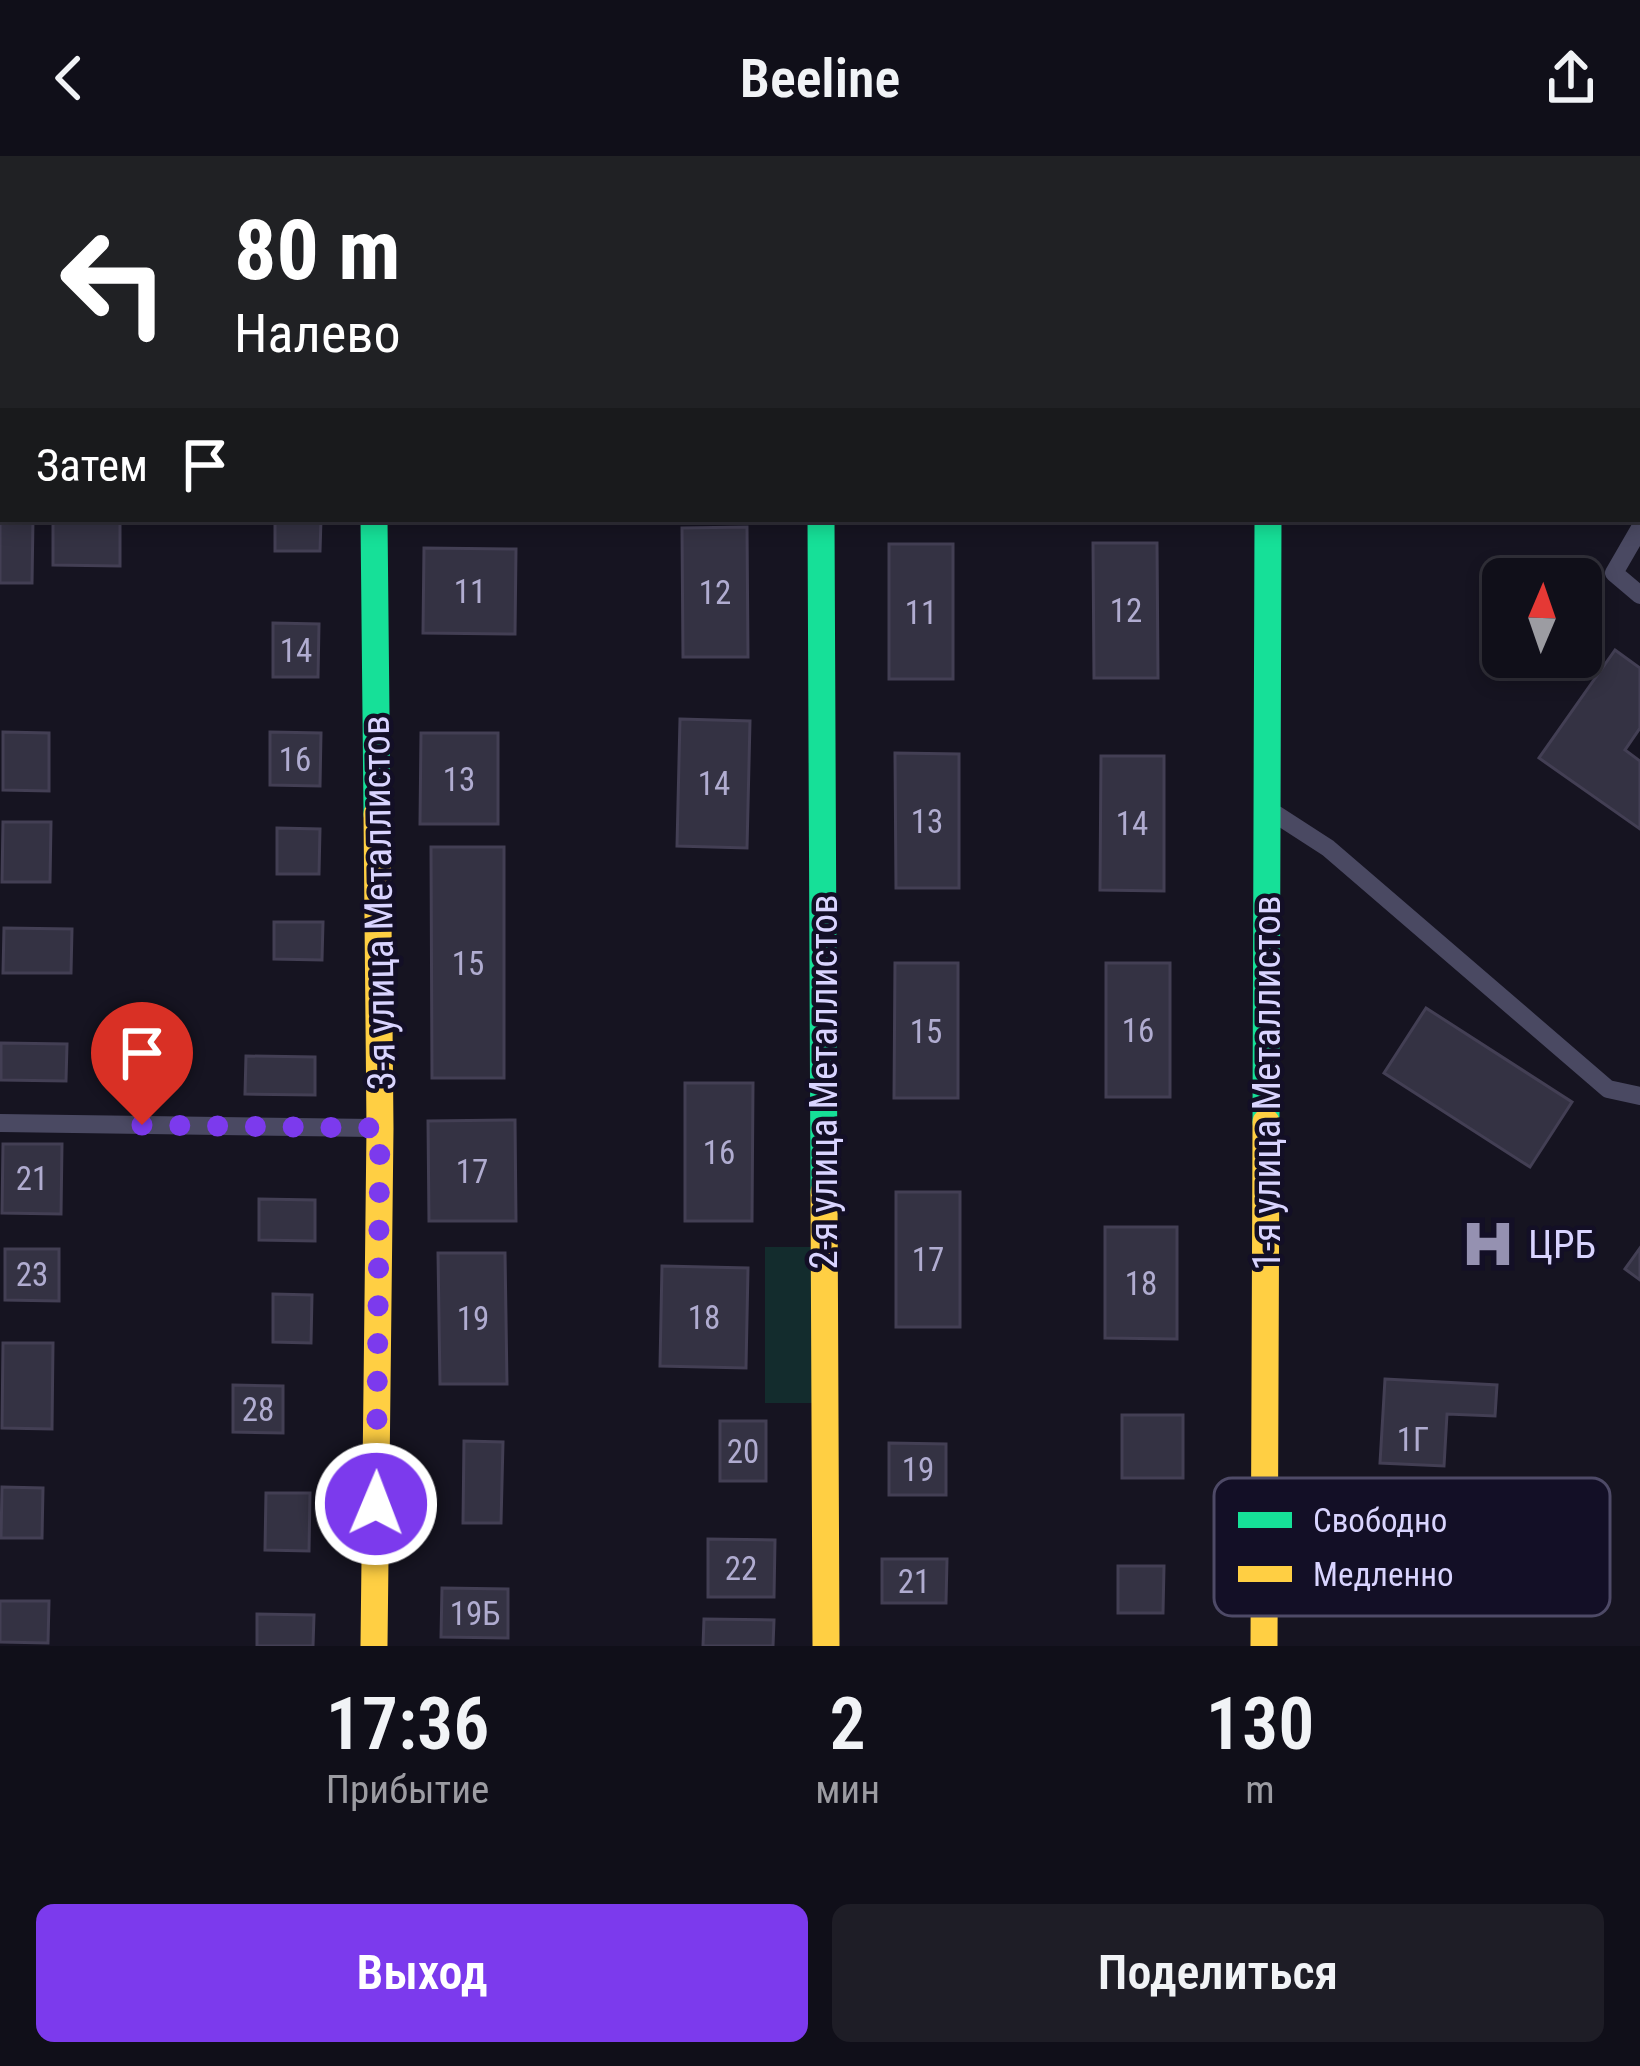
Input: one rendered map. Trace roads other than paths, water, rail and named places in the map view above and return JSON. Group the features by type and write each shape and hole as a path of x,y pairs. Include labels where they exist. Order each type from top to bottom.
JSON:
{"street":[{"name":"3-я улица Металлистов","path":"374,522 380,1128 374,1646"},
{"name":"2-я улица Металлистов","path":"820,522 826,1646"},
{"name":"1-я улица Металлистов","path":"1265,1478 1268,522"},
{"name":"1-я улица Металлистов","path":"1264,1616 1264,1646"}],"lane":[{"path":"1640,527 1614,573 1640,595"},
{"path":"1267,808 1328,848 1608,1089 1640,1096"},
{"path":"0,1124 380,1128"}],"place":[{"name":"ЦРБ","path":"1488,1244"}]}
